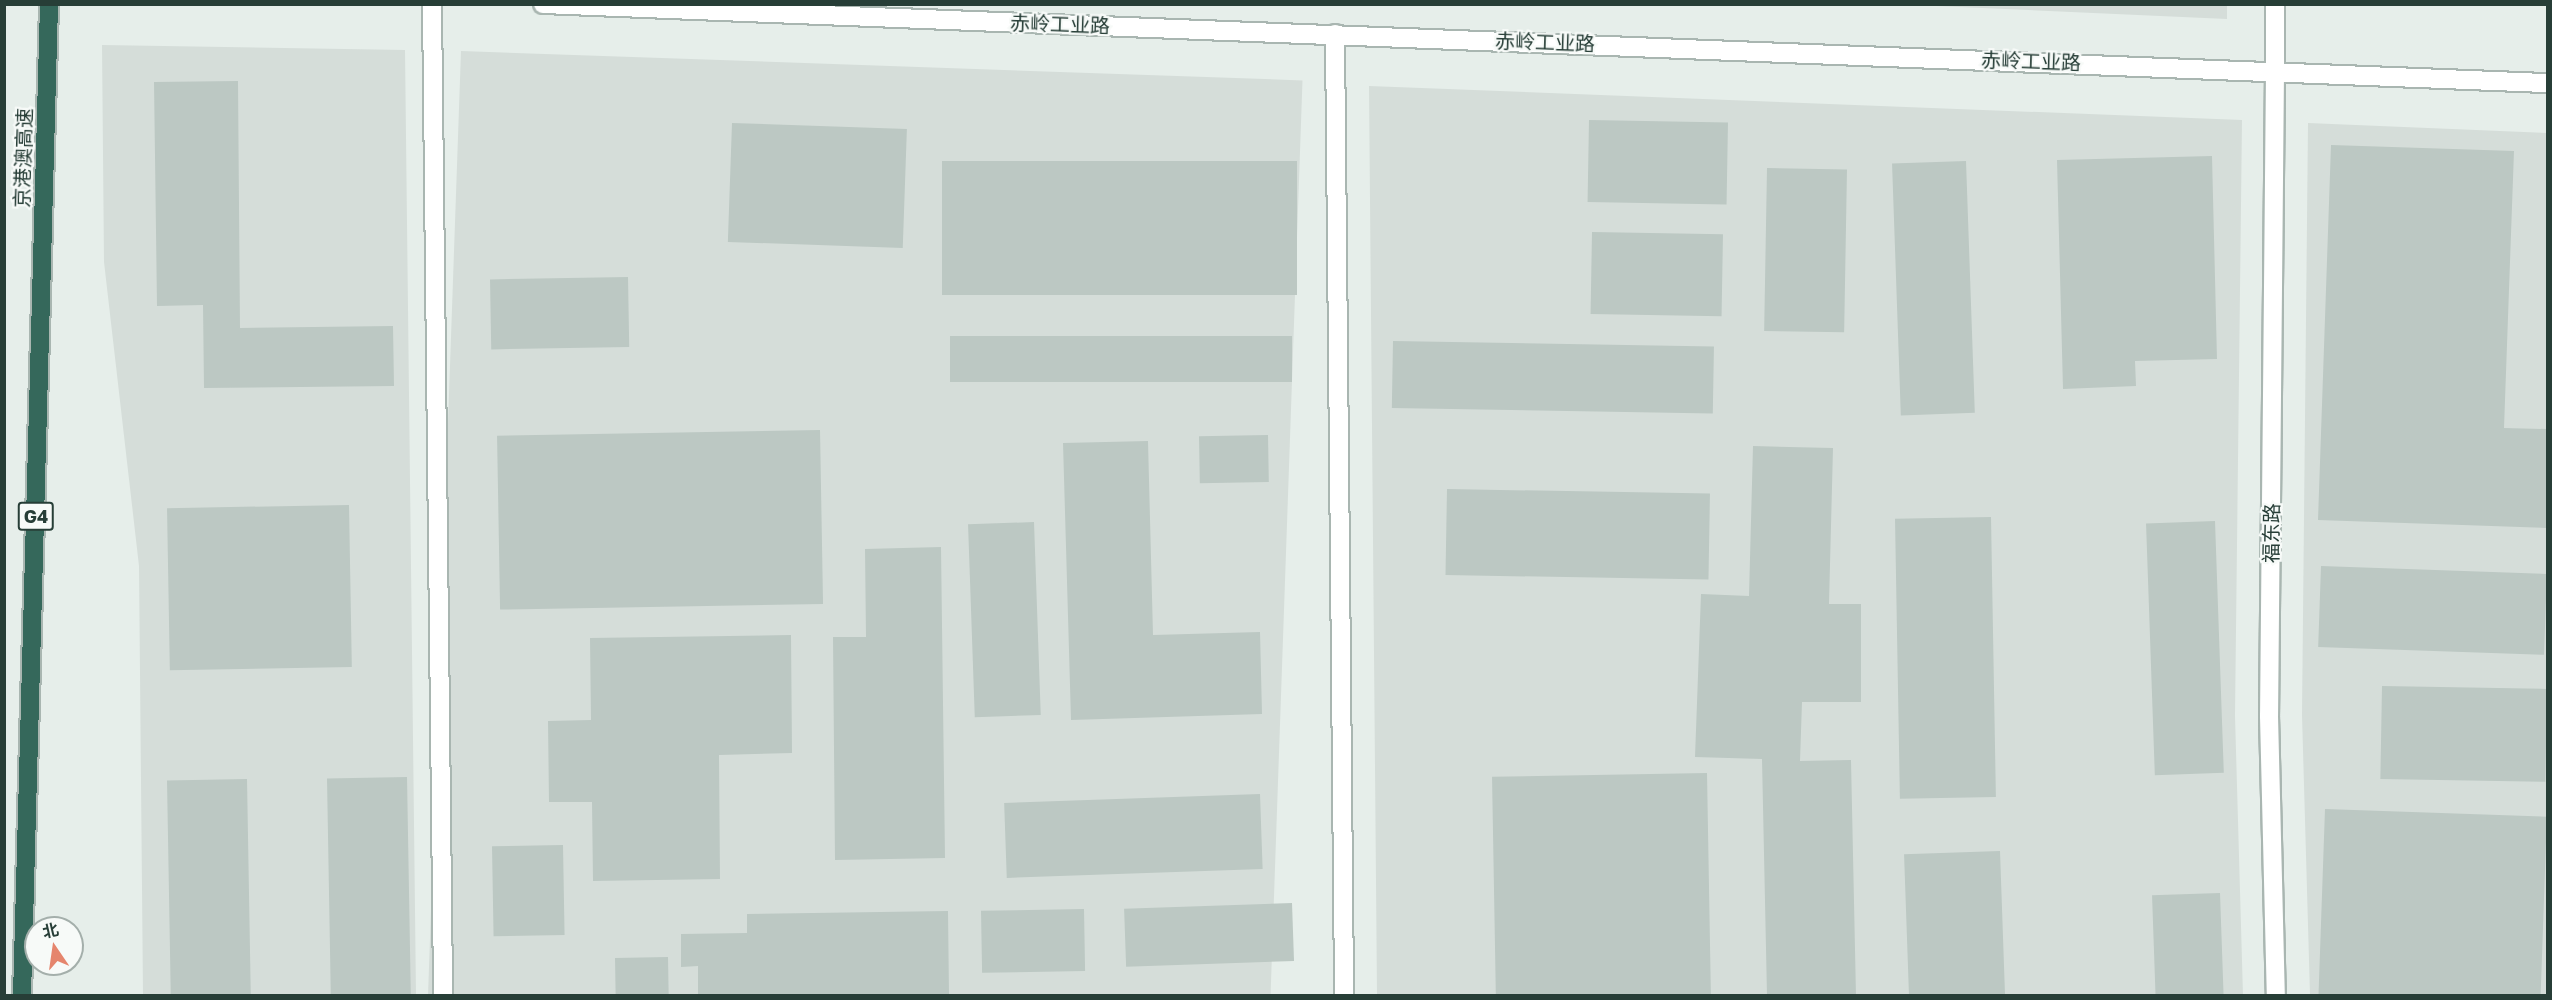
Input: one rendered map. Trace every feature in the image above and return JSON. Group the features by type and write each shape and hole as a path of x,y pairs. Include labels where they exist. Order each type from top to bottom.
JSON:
{"highway":[{"name":"京港澳高速","path":"22,996 50,4"}],"street":[{"path":"432,4 443,996"},
{"name":"赤岭工业路","path":"543,4 2547,83"},
{"name":"福东路","path":"2275,4 2269,716 2276,996"},
{"path":"1335,34 1344,996"}],"shaded area":[{"path":"1914,4 2227,5 2227,19"},
{"path":"102,45 405,50 416,995 143,995 139,566 104,262"},
{"path":"461,51 1302,80 1271,996 428,994"},
{"path":"1369,86 2242,120 2235,716 2243,995 1377,995"},
{"path":"2308,123 2547,133 2547,995 2310,995 2302,715"}],"building":[{"path":"238,81 240,328 393,326 394,386 204,388 203,305 157,306 154,82"},
{"path":"1589,120 1728,122 1727,204 1588,202"},
{"path":"732,123 907,129 903,248 728,242"},
{"path":"2331,145 2514,151 2504,428 2547,429 2547,528 2318,520"},
{"path":"2212,156 2217,359 2135,361 2136,386 2063,389 2057,160"},
{"path":"942,161 1297,161 1297,295 942,295"},
{"path":"1966,161 1975,413 1901,415 1892,164"},
{"path":"1767,168 1847,169 1844,332 1764,331"},
{"path":"1592,232 1723,234 1722,316 1591,314"},
{"path":"628,277 629,347 491,349 490,279"},
{"path":"950,336 1292,336 1292,382 950,382"},
{"path":"1393,341 1714,347 1713,414 1392,408"},
{"path":"820,430 823,604 500,610 497,436"},
{"path":"1268,435 1269,482 1200,483 1199,436"},
{"path":"1148,441 1153,635 1260,632 1262,714 1071,720 1063,443"},
{"path":"1753,446 1833,448 1829,604 1861,604 1861,702 1802,702 1800,761 1851,760 1856,996 1767,996 1762,759 1695,757 1701,594 1749,596"},
{"path":"1447,489 1710,494 1708,580 1445,575"},
{"path":"349,505 352,667 170,670 167,508"},
{"path":"1991,517 1996,797 1900,799 1895,519"},
{"path":"2215,521 2224,773 2155,775 2146,523"},
{"path":"1034,522 1041,715 975,717 968,524"},
{"path":"941,547 945,858 835,860 833,637 866,637 865,549"},
{"path":"2321,566 2547,574 2544,655 2318,647"},
{"path":"791,635 792,753 719,755 720,879 593,881 592,802 549,802 548,721 591,720 590,638"},
{"path":"2382,686 2547,689 2545,782 2380,779"},
{"path":"1707,773 1711,996 1496,996 1492,777"},
{"path":"407,777 411,996 331,996 327,778"},
{"path":"247,779 251,996 171,996 167,780"},
{"path":"1260,794 1263,869 1007,878 1004,803"},
{"path":"2325,809 2547,817 2541,996 2318,996"},
{"path":"563,845 565,935 494,936 492,846"},
{"path":"2000,851 2005,996 1909,996 1904,854"},
{"path":"2220,893 2224,996 2156,996 2152,895"},
{"path":"1292,903 1294,961 1126,967 1124,909"},
{"path":"1084,909 1085,971 982,973 981,911"},
{"path":"948,911 949,995 698,996 698,966 681,967 681,934 747,933 747,914"},
{"path":"668,957 669,996 616,996 615,958"}]}
